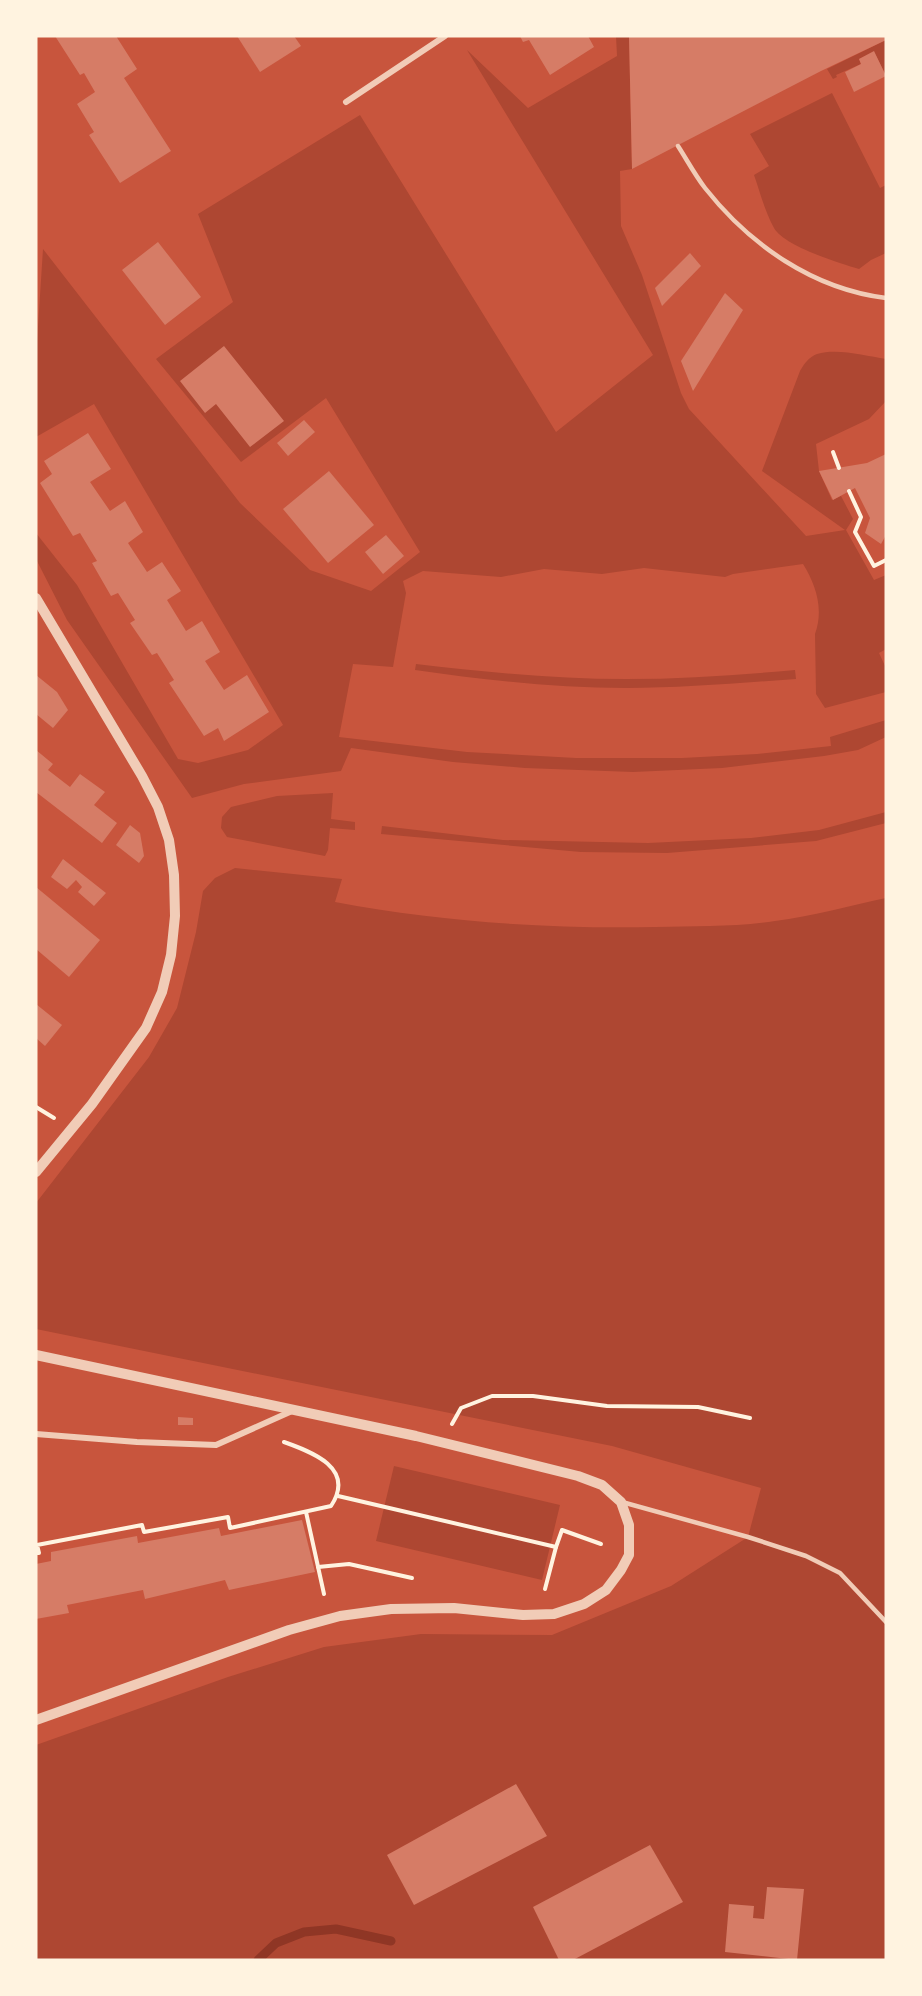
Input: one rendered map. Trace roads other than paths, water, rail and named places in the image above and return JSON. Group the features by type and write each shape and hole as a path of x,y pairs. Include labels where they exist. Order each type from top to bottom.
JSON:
{"street":[{"path":"346,102 445,36"},
{"path":"36,598 136,765 158,807 169,840 174,875 175,916 171,955 162,992 146,1028 92,1104 36,1172"},
{"path":"36,1354 447,1443 578,1476 602,1485 621,1502 629,1525 629,1554 621,1570 606,1590 584,1604 554,1614 523,1615 454,1608 392,1609 340,1616 289,1630 36,1720"},
{"path":"36,1434 137,1442 216,1445 293,1411"}],"lane":[{"path":"678,146 705,188 746,231 769,251 807,274 839,288 886,298"},
{"path":"621,1502 748,1537 806,1556 840,1574 886,1622"}],"waterway":[{"path":"258,1960 276,1943 304,1932 336,1929 391,1941"}]}
